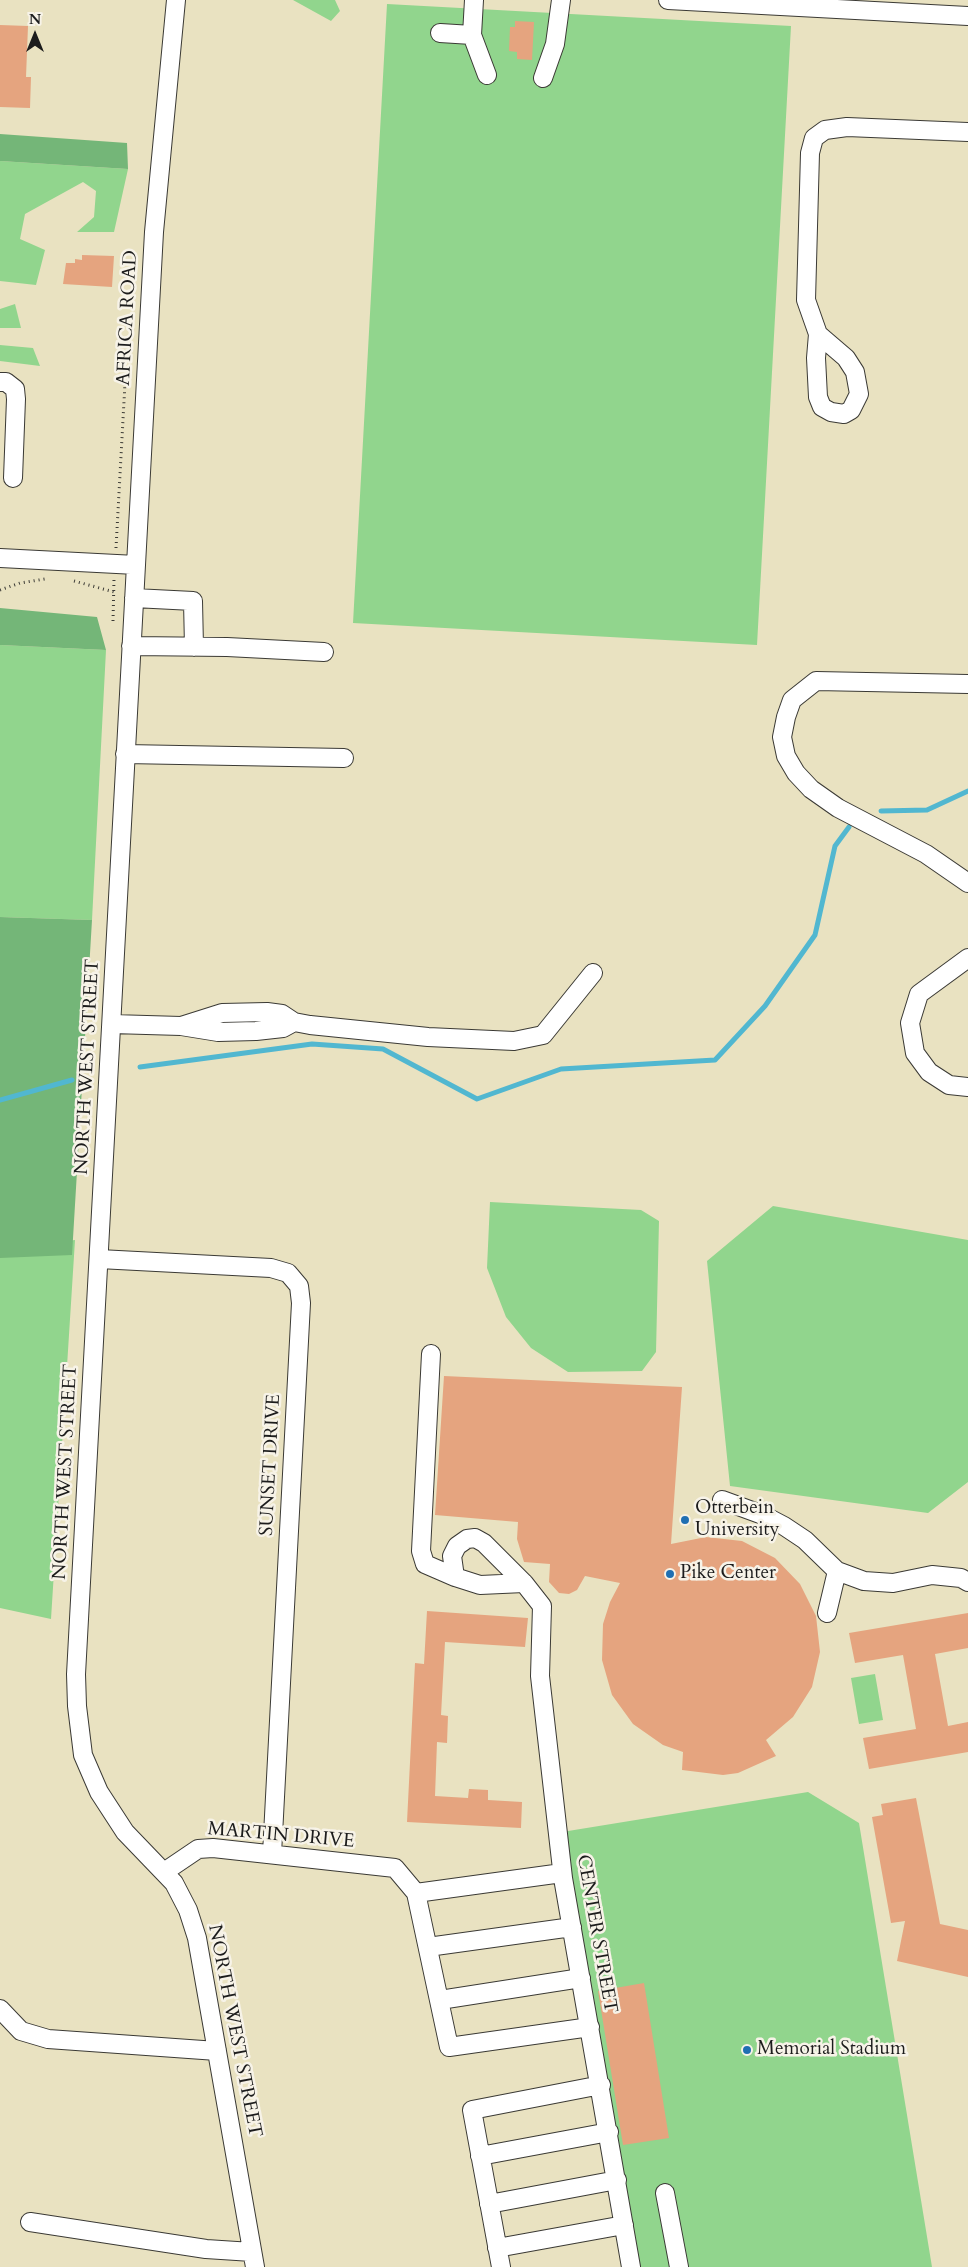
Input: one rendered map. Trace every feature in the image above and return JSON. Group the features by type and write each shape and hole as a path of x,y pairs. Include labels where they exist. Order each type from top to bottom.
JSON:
{"street":[{"name":"AFRICA ROAD","path":"131,642 154,232 176,0"},
{"path":"474,0 472,34 487,75"},
{"path":"543,78 555,44 561,0"},
{"path":"668,0 968,16"},
{"path":"440,33 472,34"},
{"path":"818,334 806,300 810,153 814,138 825,130 847,127 968,132"},
{"path":"0,382 6,382 15,389 13,478"},
{"path":"0,558 136,565"},
{"path":"134,598 193,602 194,646"},
{"path":"131,642 324,652"},
{"name":"NORTH WEST STREET","path":"131,642 76,1674 77,1706 84,1755 99,1792 125,1832 164,1872 181,1895 197,1938 253,2259"},
{"path":"968,684 816,681 792,700 782,737 786,756 796,773 811,789 838,808 926,854 968,883"},
{"path":"126,754 344,758"},
{"path":"968,958 919,994 910,1023 915,1053 929,1072 949,1084 968,1086"},
{"path":"112,1024 181,1026 218,1032 283,1028 294,1022 310,1026 428,1037 514,1042 543,1035 593,973"},
{"name":"SUNSET DRIVE","path":"99,1259 271,1268 288,1273 299,1286 301,1302 272,1854"},
{"path":"431,1354 421,1551 426,1564 455,1577 480,1585 524,1583"},
{"path":"722,1500 763,1515 784,1526 804,1540 837,1571 864,1581 893,1583 932,1575 961,1578 968,1582"},
{"path":"455,1577 452,1556 456,1546 467,1539 475,1538 484,1543 524,1583"},
{"path":"827,1613 837,1571"},
{"name":"CENTER STREET","path":"524,1583 542,1606 540,1676 562,1873 601,2085 631,2267"},
{"name":"MARTIN DRIVE","path":"164,1872 198,1849 213,1848 395,1868 416,1893"},
{"path":"562,1873 416,1893 440,2000 447,2044 453,2048 590,2027"},
{"path":"428,1947 572,1927"},
{"path":"440,2000 581,1978"},
{"path":"0,2009 21,2031 48,2038 217,2051"},
{"path":"501,2267 472,2110 601,2085"},
{"path":"480,2156 609,2132"},
{"path":"489,2204 617,2180"},
{"path":"665,2193 678,2267"},
{"path":"30,2222 206,2249 253,2259"},
{"path":"497,2248 624,2225"}],"path":[{"path":"116,548 125,384"},
{"path":"113,621 114,576"},
{"path":"0,590 20,583 54,579"},
{"path":"68,579 114,592"}],"green space":[{"path":"293,0 335,0 340,11 331,21"},
{"path":"387,4 791,26 757,645 353,623"},
{"path":"0,134 127,143 128,169 0,161"},
{"path":"0,161 128,169 114,232 77,232 94,217 96,191 83,182 25,214 20,239 45,250 36,285 0,281"},
{"path":"15,304 21,328 0,328 0,309"},
{"path":"0,345 33,348 40,366 0,361"},
{"path":"0,608 97,617 106,650 0,645"},
{"path":"0,645 106,650 92,920 0,917"},
{"path":"0,917 92,920 72,1255 0,1258"},
{"path":"490,1202 641,1210 659,1221 656,1352 642,1371 568,1372 531,1348 506,1317 487,1268"},
{"path":"773,1206 968,1240 968,1482 928,1513 730,1486 707,1261"},
{"path":"75,1240 51,1619 0,1608 0,1249"},
{"path":"875,1674 883,1720 859,1724 851,1678"},
{"name":"Memorial Stadium","path":"808,1792 859,1823 932,2267 634,2267 562,1832"}],"building":[{"path":"515,21 534,22 532,60 517,59 517,52 509,51 510,27 515,27"},
{"path":"0,25 28,26 26,77 31,77 30,108 0,107"},
{"path":"82,255 114,256 112,287 63,284 66,263 75,263 75,259 82,260"},
{"name":"Pike Center","path":"444,1376 682,1387 671,1544 706,1537 742,1541 775,1558 800,1584 816,1616 820,1652 812,1687 793,1717 766,1740 776,1756 738,1773 723,1775 682,1770 683,1752 663,1745 633,1724 612,1695 602,1660 603,1624 610,1602 620,1583 585,1576 577,1590 569,1594 559,1593 549,1582 550,1564 524,1562 517,1539 518,1522 435,1515"},
{"path":"427,1611 528,1618 525,1647 445,1642 441,1715 448,1716 447,1743 437,1742 435,1796 468,1798 469,1789 488,1790 488,1800 522,1802 521,1828 407,1822 415,1663 424,1664"},
{"path":"968,1613 968,1648 935,1654 948,1726 968,1722 968,1752 869,1769 863,1738 916,1729 903,1655 855,1663 849,1633"},
{"path":"916,1798 940,1924 968,1930 968,1977 897,1961 905,1921 891,1923 872,1817 883,1815 881,1804"},
{"path":"644,1983 669,2138 623,2145 598,1991"}],"waterway":[{"path":"881,811 927,810 968,791"},
{"path":"140,1067 312,1044 383,1049 477,1099 561,1069 715,1060 765,1006 815,935 835,846 849,827"},
{"path":"0,1100 72,1080"}],"place":[{"name":"Otterbein University","path":"685,1520"},
{"name":"Pike Center","path":"670,1574"},
{"name":"Memorial Stadium","path":"747,2050"}]}
